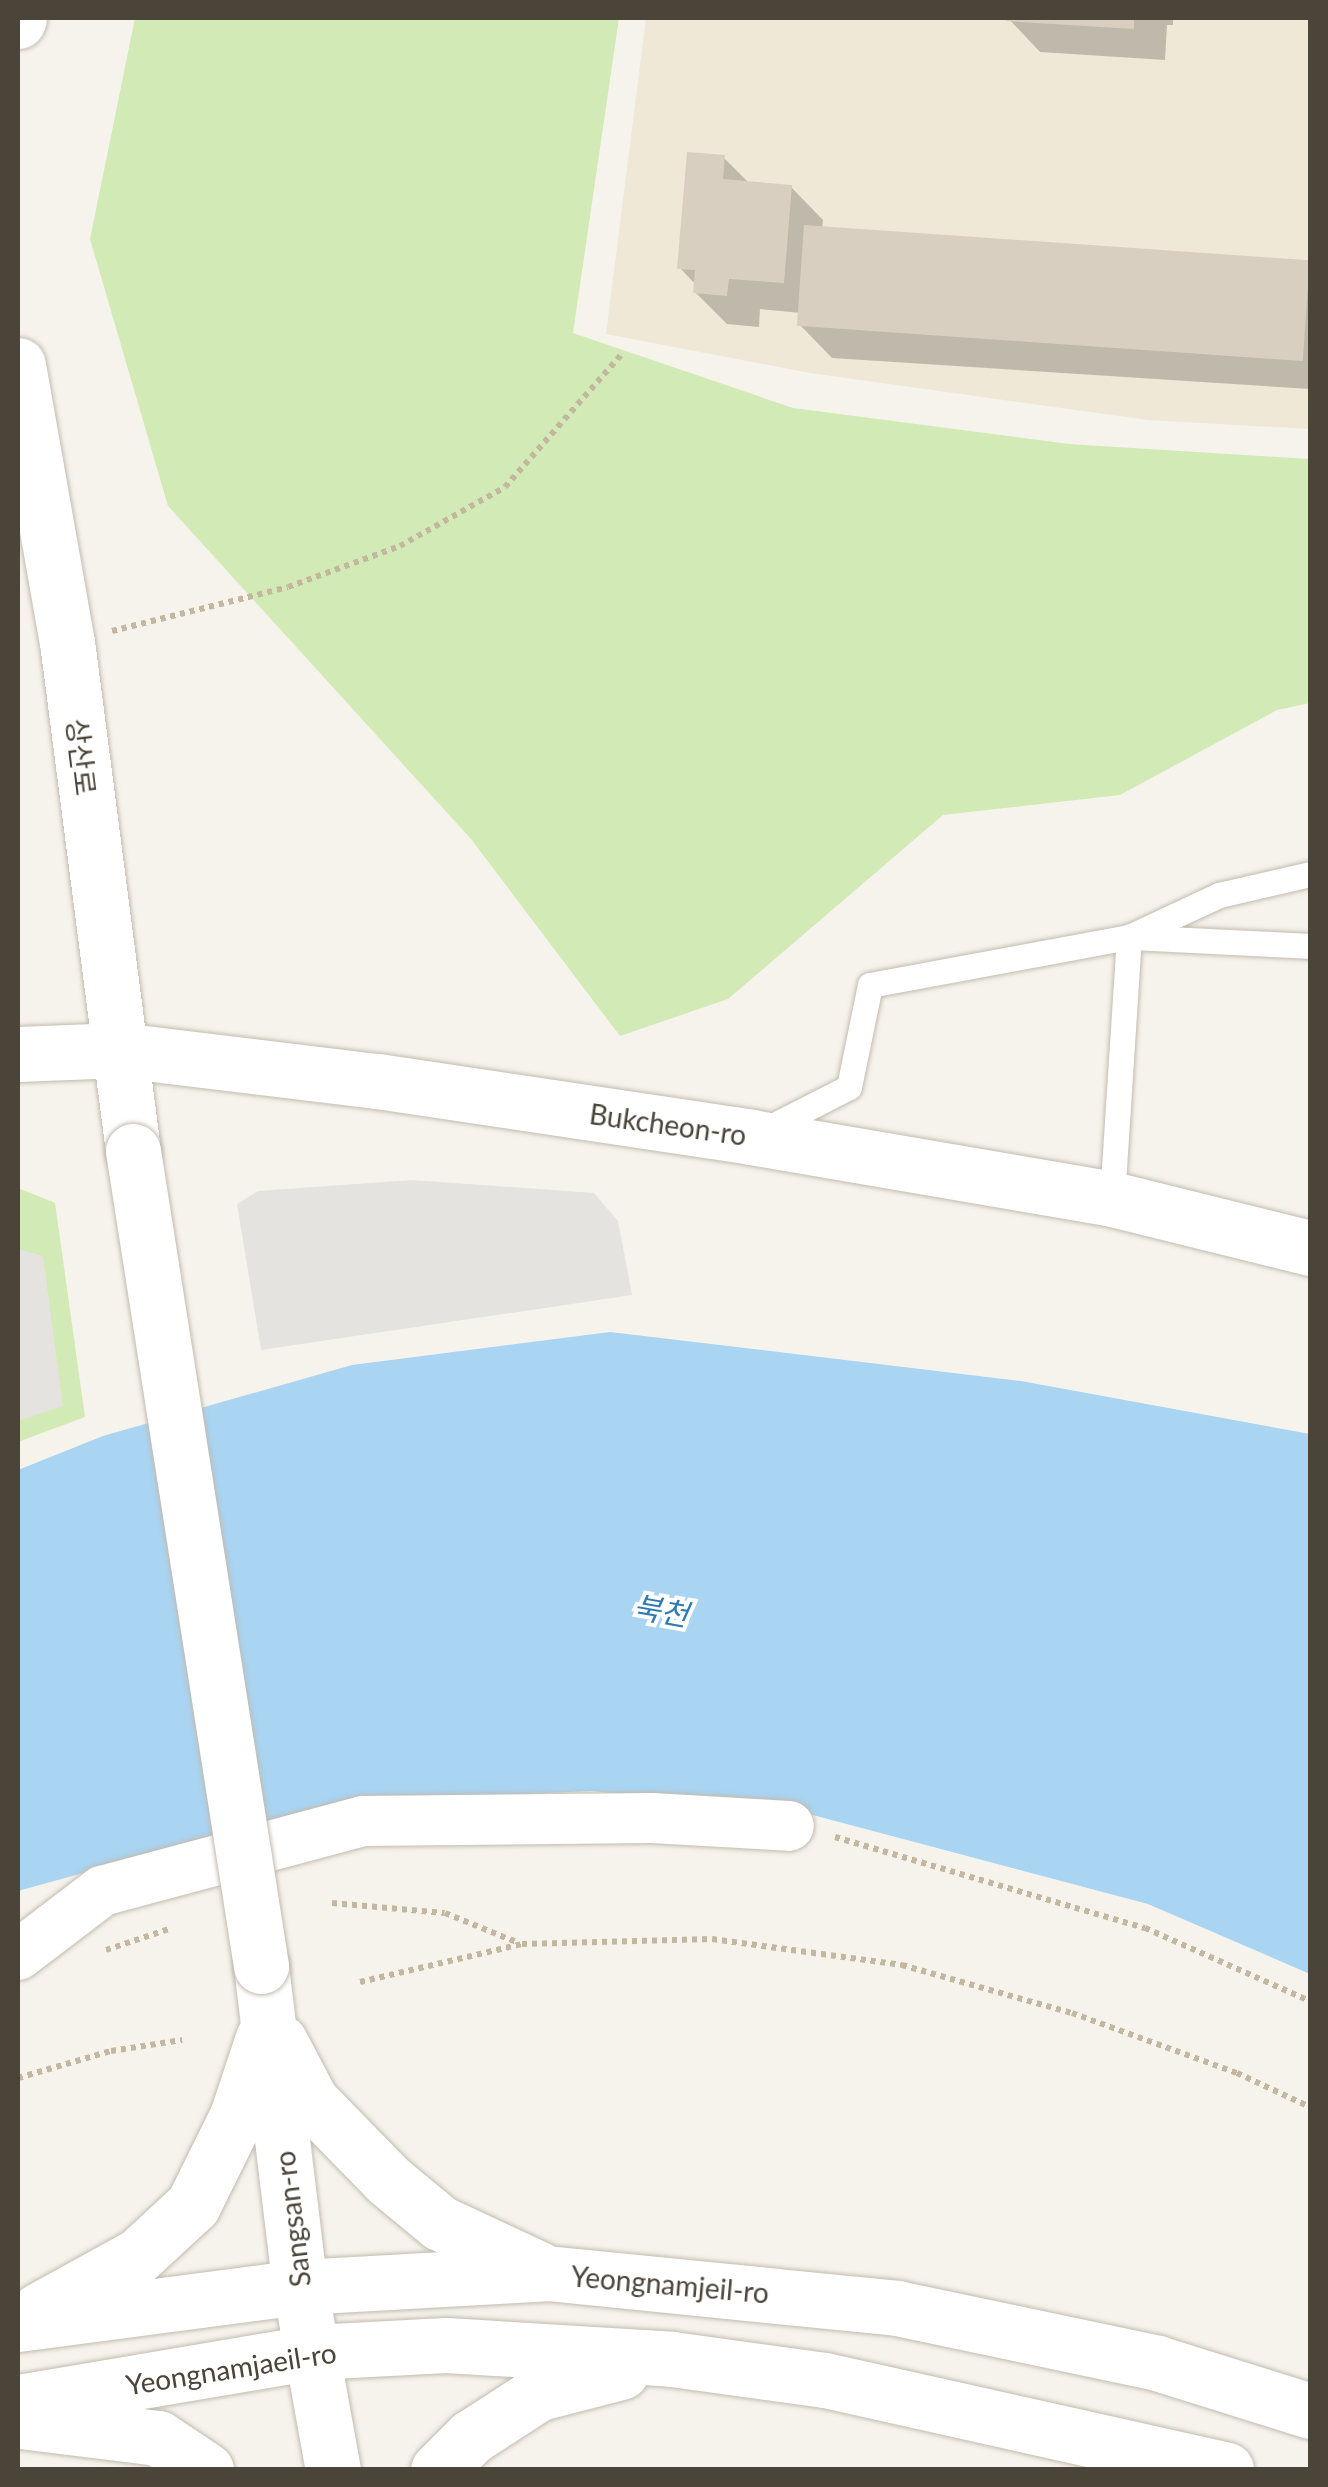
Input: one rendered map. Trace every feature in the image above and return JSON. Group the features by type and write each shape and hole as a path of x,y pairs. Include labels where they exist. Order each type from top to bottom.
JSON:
{"street":[{"name":"상산로","path":"18,364 67,642 133,1150 261,1966"},
{"name":"Bukcheon-ro","path":"18,1054 120,1050 378,1081 751,1136 1112,1199 1310,1248"},
{"path":"18,1955 102,1891 363,1822 652,1818 789,1826"},
{"name":"Sangsan-ro","path":"261,1966 300,2287 333,2470"},
{"path":"269,2021 311,2101 388,2180 440,2223 547,2273"},
{"path":"18,2323 140,2256 192,2204 237,2116 269,2021"},
{"name":"Yeongnamjeil-ro","path":"18,2323 300,2287 547,2273 897,2308 1156,2363 1310,2411"},
{"name":"Yeongnamjaeil-ro","path":"18,2402 312,2352 446,2345 672,2359 825,2380 1226,2470"},
{"path":"438,2470 471,2437 539,2393 672,2359"},
{"path":"18,2421 158,2438 206,2470"}],"lane":[{"path":"1129,937 1219,896 1310,874"},
{"path":"1112,1199 1129,937"},
{"path":"751,1136 849,1087 870,986 1129,937 1310,946"}],"path":[{"path":"67,642 288,587 400,546 505,487 620,356"},
{"path":"789,1826 1146,1928 1310,2001"},
{"path":"332,1903 445,1913 522,1944"},
{"path":"360,1982 522,1944 712,1939 902,1965 1072,2012 1237,2072 1310,2107"},
{"path":"18,2078 111,2051 182,2040"}],"shaded area":[{"path":"646,18 1310,18 1310,429 1148,420 810,373 606,334"},
{"path":"412,1180 594,1193 618,1221 632,1295 261,1350 237,1204 258,1191"},
{"path":"18,1249 43,1256 63,1406 18,1421"}],"green space":[{"path":"135,18 619,18 573,333 793,408 1069,444 1310,459 1310,703 1277,710 1120,795 943,815 728,999 620,1036 471,839 168,506 90,239"},
{"path":"18,1188 55,1203 85,1417 18,1442"}],"water":[{"name":"북천","path":"610,1332 1021,1381 1310,1434 1310,1974 1148,1904 809,1814 592,1791 340,1802 18,1891 18,1470 103,1436 352,1365"}],"building":[{"path":"1134,18 1134,29 1006,21"},
{"path":"687,152 725,155 723,179 792,185 784,283 729,279 727,296 693,293 695,270 677,269"},
{"path":"804,225 1310,260 1303,361 797,326"}]}
